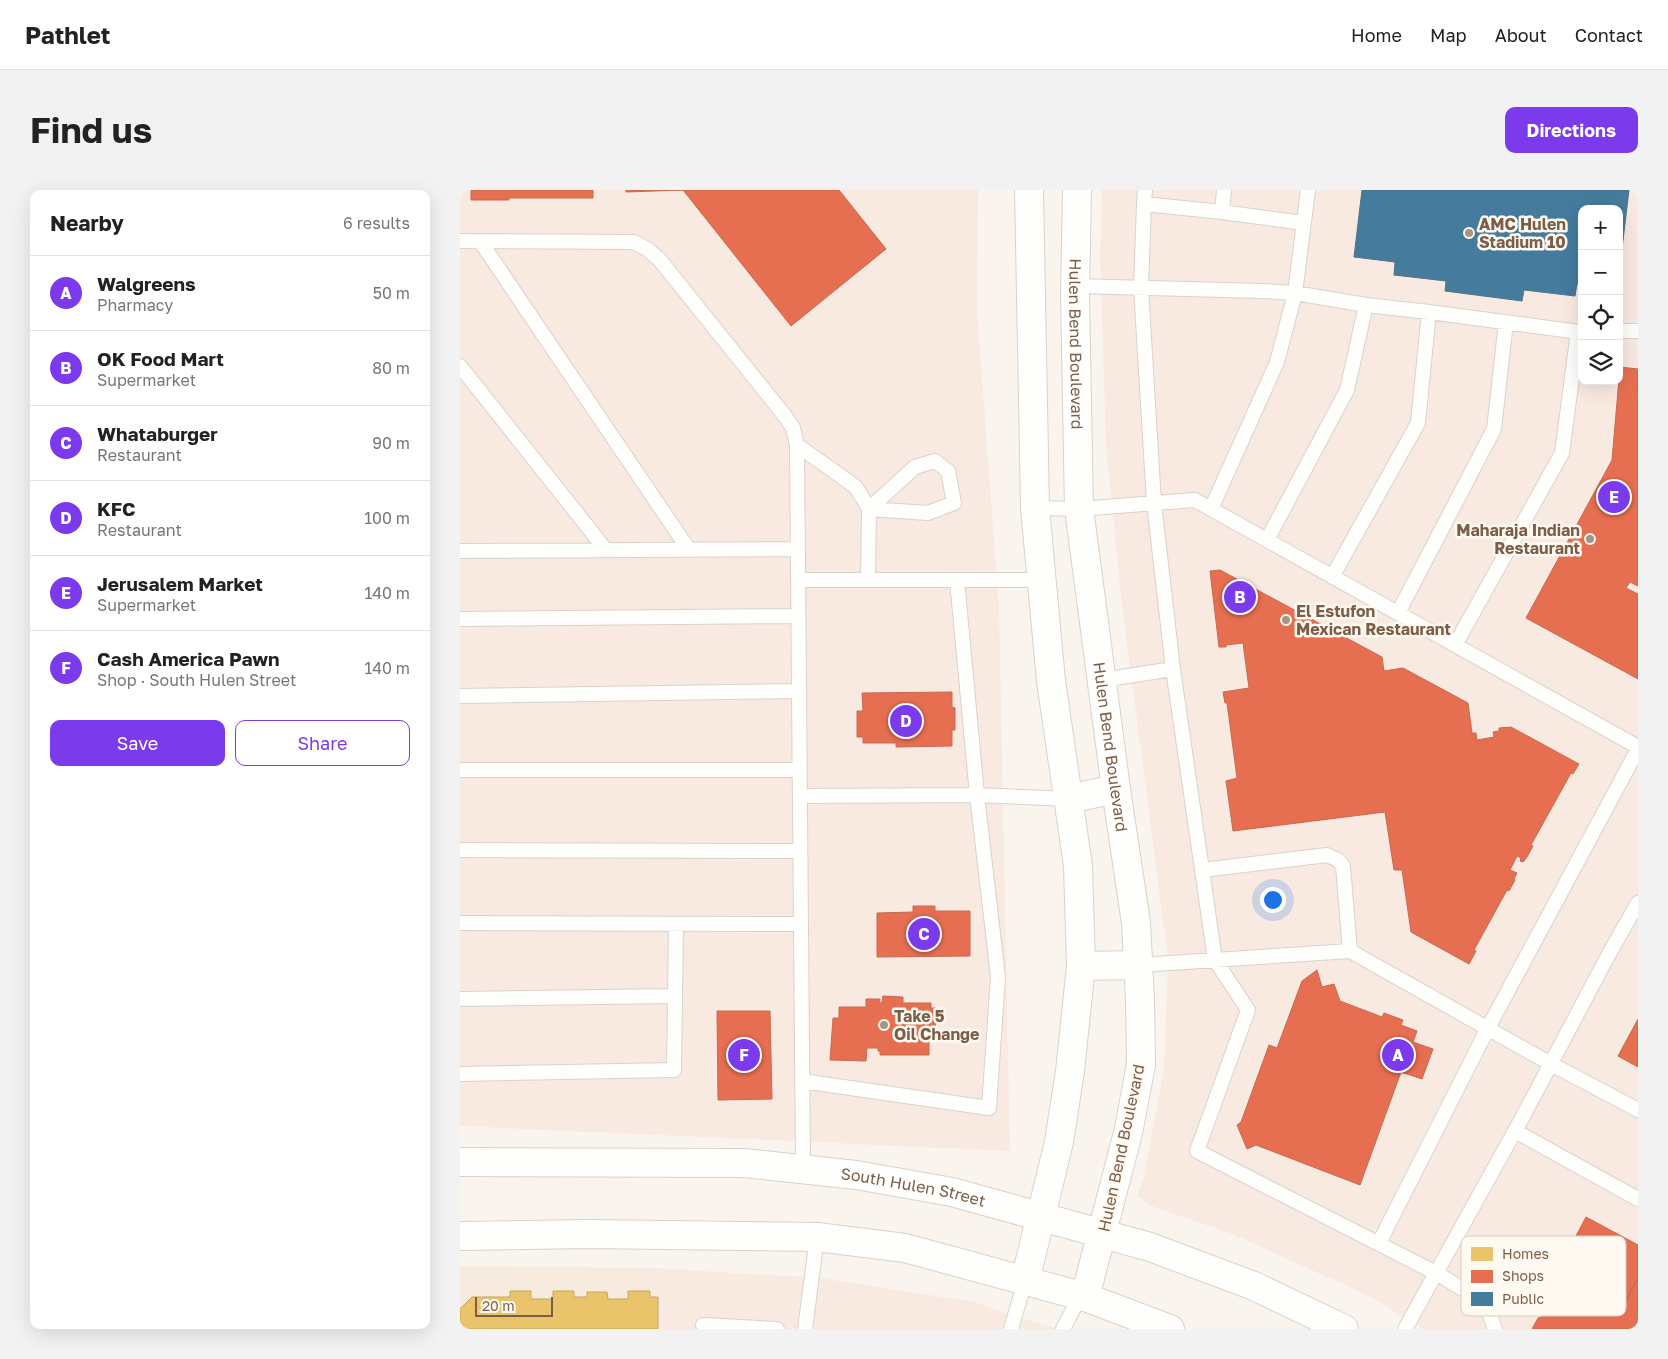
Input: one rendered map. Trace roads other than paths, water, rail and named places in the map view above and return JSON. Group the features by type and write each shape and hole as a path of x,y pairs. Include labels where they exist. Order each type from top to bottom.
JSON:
{"street":[{"path":"1025,1281 1059,1142 1070,1071 1081,966 1078,866 1051,681 1035,508 1029,190"},
{"name":"Hulen Bend Boulevard","path":"1077,190 1074,286 1078,508 1136,923 1139,965 1141,1066 1128,1133 1085,1297"},
{"path":"1068,799 1116,789"},
{"path":"1081,966 1139,965"},
{"name":"South Hulen Street","path":"460,1162 744,1163 856,1175 952,1192 1150,1247 1254,1286 1344,1329"},
{"path":"460,1236 589,1234 817,1237 905,1248 1085,1297 1170,1329"}],"lane":[{"path":"1222,212 1224,190"},
{"path":"1211,509 1277,362 1295,294 1308,190"},
{"path":"1303,224 1222,212 1144,197 1141,288 1154,503 1173,669 1215,960 1248,1010 1197,1151 1436,1273 1461,1288"},
{"path":"460,241 634,242 647,248 660,259 793,428 797,445 803,1169"},
{"path":"480,242 689,550"},
{"path":"1074,286 1262,291 1578,332"},
{"path":"1267,540 1347,390 1366,305"},
{"path":"1332,576 1418,423 1429,312"},
{"path":"1398,613 1494,429 1506,322"},
{"path":"1623,331 1638,331"},
{"path":"1456,645 1562,453 1579,340"},
{"path":"460,366 606,550"},
{"path":"797,445 856,487 869,509 868,580"},
{"path":"935,461 948,471 954,503 928,512 869,509 915,467 935,461"},
{"path":"1035,508 1078,508 1195,500 1638,748 1488,1028 1379,1244"},
{"path":"460,551 798,549"},
{"path":"798,580 1042,580"},
{"path":"802,1081 989,1108 998,977 977,795 957,580"},
{"path":"460,618 798,616"},
{"path":"1102,680 1173,669"},
{"path":"460,696 799,691"},
{"path":"460,770 800,770"},
{"path":"800,796 977,795 1068,799"},
{"path":"460,850 800,850"},
{"path":"1202,870 1327,855 1338,860 1343,866 1350,951"},
{"path":"1405,1329 1516,1131 1610,952 1638,903"},
{"path":"460,923 801,924"},
{"path":"460,1074 674,1070 676,924"},
{"path":"1139,965 1350,951 1638,1110"},
{"path":"460,999 675,996"},
{"path":"1516,1131 1638,1200"},
{"path":"805,1329 817,1237"},
{"path":"1011,1329 1025,1281"},
{"path":"1063,1329 1074,1308 1085,1297"},
{"path":"1490,1316 1495,1329"},
{"path":"702,1325 777,1329"}],"place":[{"name":"AMC Hulen Stadium 10","path":"1469,233"},
{"name":"Jerusalem Market","path":"1614,497"},
{"name":"Maharaja Indian Restaurant","path":"1590,539"},
{"name":"OK Food Mart","path":"1240,597"},
{"name":"El Estufon Mexican Restaurant","path":"1286,620"},
{"name":"KFC","path":"906,721"},
{"name":"Whataburger","path":"924,934"},
{"name":"Take 5 Oil Change","path":"884,1025"},
{"name":"Cash America Pawn","path":"744,1055"},
{"name":"Walgreens","path":"1398,1055"}]}
